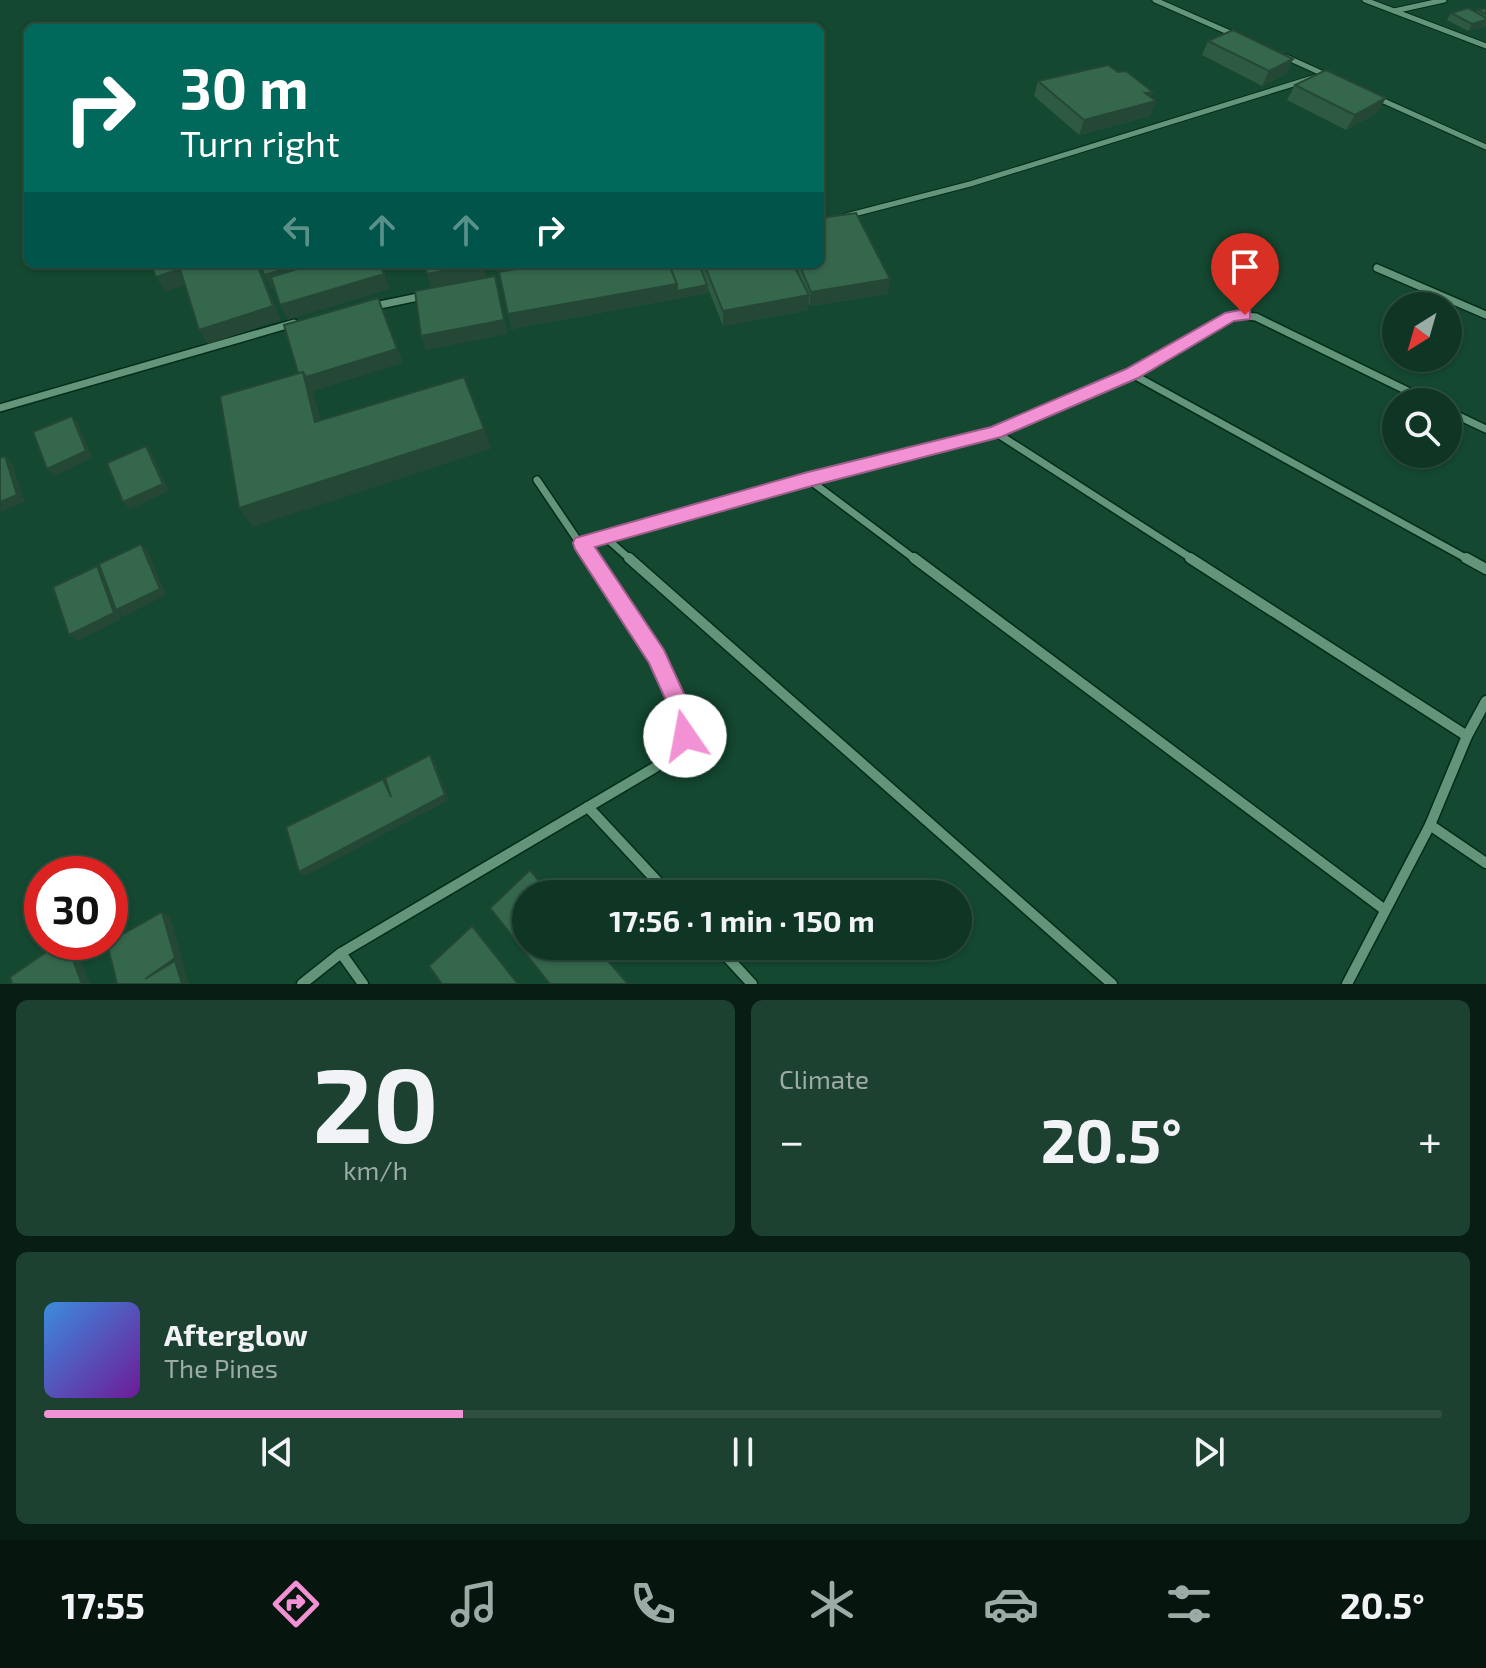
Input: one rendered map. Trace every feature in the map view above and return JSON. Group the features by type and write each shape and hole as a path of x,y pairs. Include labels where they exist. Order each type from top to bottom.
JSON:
{"street":[{"path":"1155,0 1243,39"},
{"path":"1365,0 1486,46"},
{"path":"1394,11 1444,0"},
{"path":"1283,56 1337,80"},
{"path":"842,217 970,184 1324,74"},
{"path":"1364,92 1486,147"},
{"path":"1377,268 1486,315"},
{"path":"363,308 438,293"},
{"path":"582,543 808,479 995,432 1132,374 1230,317 1245,315 1265,321 1401,388"},
{"path":"0,408 304,321"},
{"path":"1132,374 1486,569"},
{"path":"1462,418 1486,429"},
{"path":"995,432 1467,736"},
{"path":"808,479 1385,910"},
{"path":"302,984 341,953 669,757 685,736 685,720 657,656 537,480"},
{"path":"605,537 1112,984"},
{"path":"1347,984 1430,825 1467,736 1486,701"},
{"path":"588,807 656,880"},
{"path":"1430,825 1486,863"},
{"path":"341,953 363,984"},
{"path":"730,960 752,984"}],"building":[{"path":"1468,8 1486,20 1472,24 1451,13"},
{"path":"1233,30 1293,59 1269,71 1208,41"},
{"path":"1108,65 1118,72 1126,71 1153,92 1145,93 1156,101 1084,120 1038,81"},
{"path":"1326,70 1386,98 1355,115 1295,85"},
{"path":"856,213 890,279 811,292 801,268 824,268 824,217"},
{"path":"153,268 259,268 273,306 199,330 180,269 156,277"},
{"path":"262,268 288,268 264,275"},
{"path":"301,268 382,268 384,274 280,305 271,277"},
{"path":"426,268 459,268 427,274"},
{"path":"522,268 671,268 677,284 508,314 499,272"},
{"path":"671,268 701,268 707,285 677,291"},
{"path":"706,268 795,268 809,295 723,311"},
{"path":"495,276 504,320 421,336 415,291"},
{"path":"378,298 397,349 306,377 303,372 298,373 284,325"},
{"path":"303,372 315,422 464,377 484,429 239,508 220,396"},
{"path":"72,416 86,451 47,469 33,432"},
{"path":"146,446 163,484 123,502 107,463"},
{"path":"5,456 17,495 0,502 0,458"},
{"path":"141,544 160,589 116,610 99,564"},
{"path":"97,566 114,613 69,635 53,587"},
{"path":"430,755 445,795 299,872 286,827 383,779 391,797 385,778"},
{"path":"530,870 538,880 519,880"},
{"path":"512,887 512,936 490,908"},
{"path":"162,912 175,958 145,979 175,961 182,984 117,984 111,960 128,960 128,931"},
{"path":"472,926 518,984 442,984 429,966"},
{"path":"35,960 73,960 82,984 12,984 10,977"},
{"path":"531,960 607,960 628,984 550,984"}],"route":[{"path":"685,736 681,706 657,656 582,543 808,479 995,432 1132,374 1230,317 1245,315"}]}
